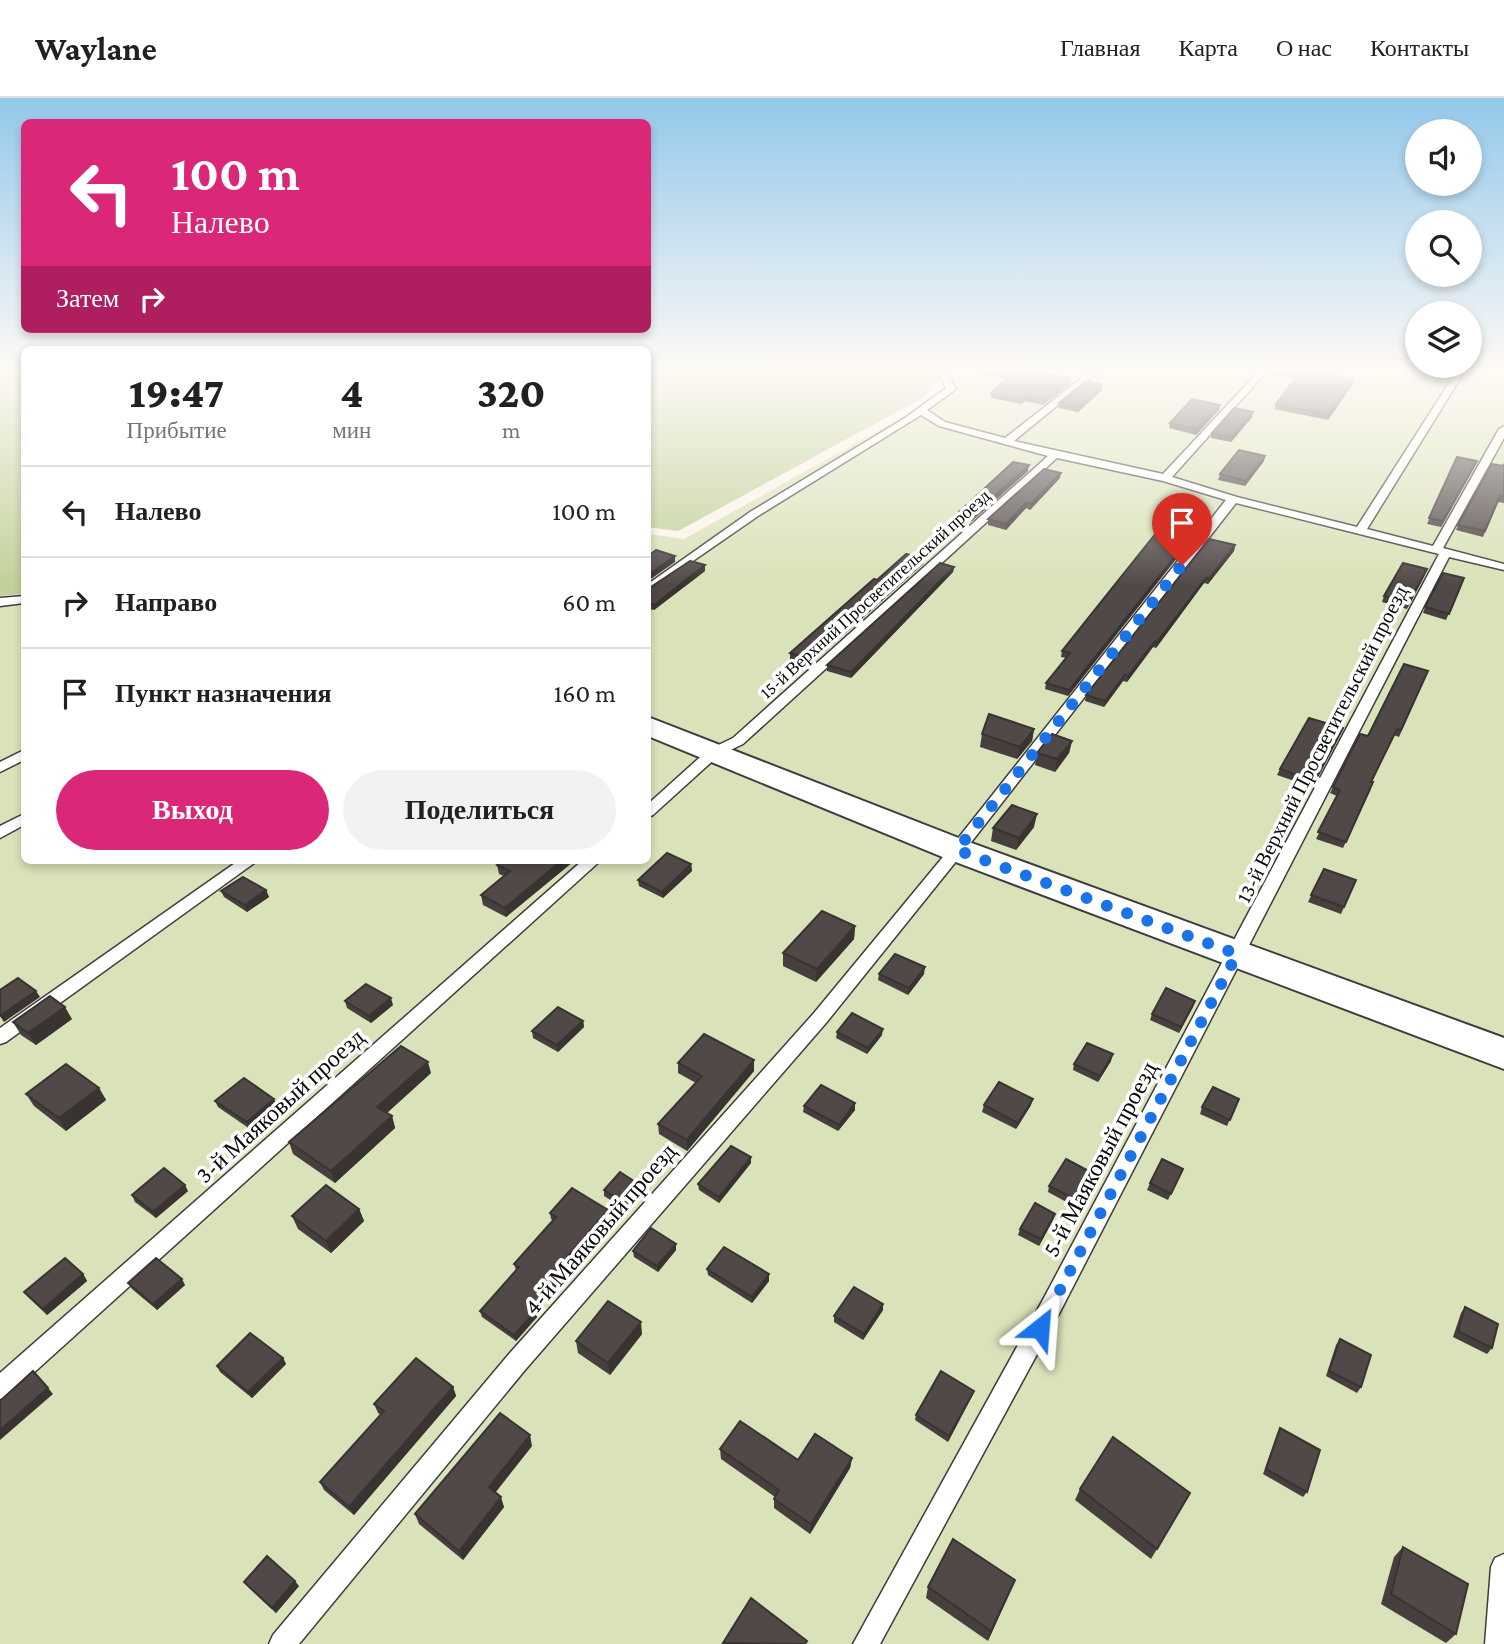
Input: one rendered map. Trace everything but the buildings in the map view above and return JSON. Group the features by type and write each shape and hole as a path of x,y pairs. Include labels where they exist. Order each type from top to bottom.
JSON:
{"street":[{"path":"651,727 957,850 1504,1054"}],"lane":[{"path":"651,587 754,514 873,441"},
{"path":"1008,441 1055,455 1165,478 1233,499 1504,567"},
{"path":"1165,478 1199,441"},
{"path":"1360,531 1417,441"},
{"name":"13-й Верхний Просветительский проезд","path":"1237,954 1498,441"},
{"name":"15-й Верхний Просветительский проезд","path":"713,753 738,741 1055,455"},
{"name":"4-й Маяковый проезд","path":"282,1644 517,1362 820,1018 957,850 1233,499"},
{"path":"0,602 21,600"},
{"path":"651,809 713,753"},
{"path":"0,768 21,756"},
{"path":"0,833 21,821"},
{"path":"0,1037 245,864"},
{"name":"3-й Маяковый проезд","path":"0,1388 589,864"},
{"name":"5-й Маяковый проезд","path":"866,1644 1053,1303 1237,954"},
{"path":"1498,1644 1504,1567"}],"green space":[{"path":"0,441 21,441 21,594 0,596"},
{"path":"651,441 843,441 678,531 651,527"},
{"path":"859,441 1504,441 1504,1644 0,1644 0,602 21,600 21,864 651,864 651,534 684,539"}],"route":[{"path":"1040,1328 1237,954 957,850 1182,565"}]}
